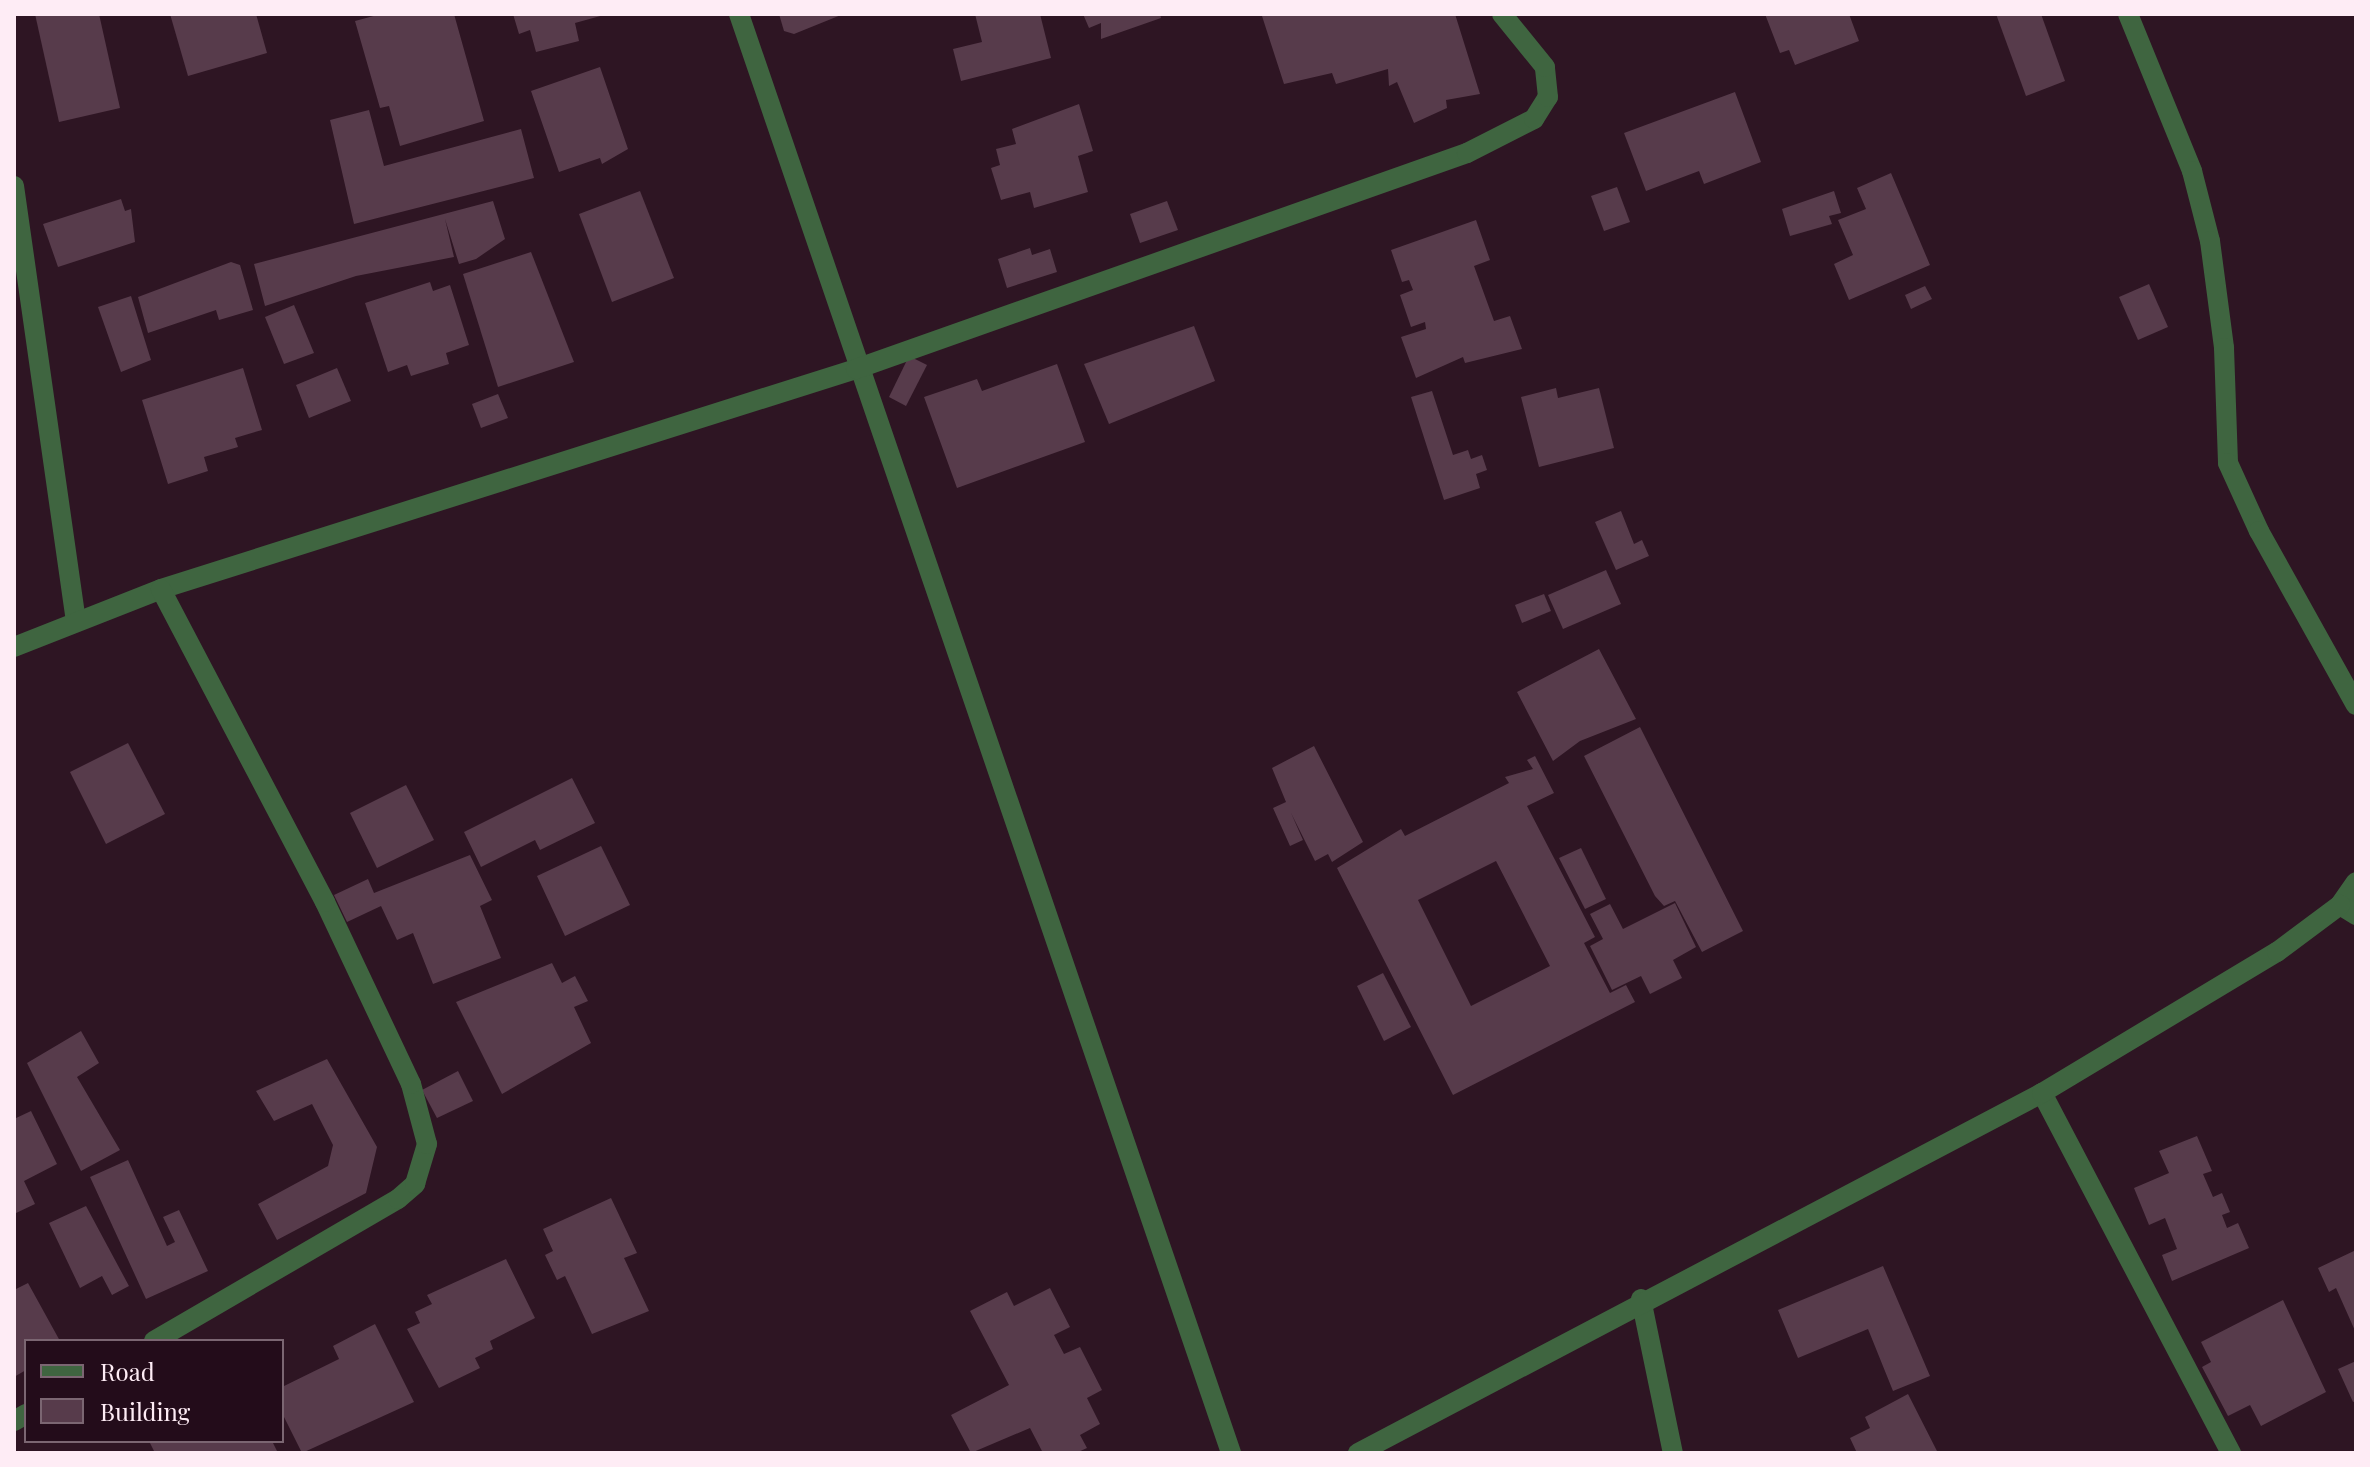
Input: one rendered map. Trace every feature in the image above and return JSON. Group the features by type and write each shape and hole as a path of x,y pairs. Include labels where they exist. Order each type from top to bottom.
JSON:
{"street":[{"path":"739,14 782,126 856,369 1231,1453"},
{"path":"14,647 161,589 856,369 1467,153 1519,129 1546,103 1545,67 1502,14"},
{"path":"2128,14 2192,171 2210,241 2224,348 2228,463 2259,531 2356,705"},
{"path":"14,186 76,620"},
{"path":"157,1339 398,1199 415,1184 427,1144 411,1084 332,916 161,589"},
{"path":"1358,1453 1641,1299 2042,1093 2348,910 2356,882"},
{"path":"2042,1093 2231,1453"},
{"path":"1641,1299 1673,1453"}],"building":[{"path":"35,14 99,14 120,108 59,122"},
{"path":"170,14 256,14 267,53 188,76"},
{"path":"381,14 454,14 484,121 400,146 389,106 380,108 355,21"},
{"path":"513,14 604,15 575,23 579,41 536,52 530,30 519,34"},
{"path":"779,14 841,15 794,34 784,31"},
{"path":"975,14 1040,14 1051,58 961,81 953,49 982,42"},
{"path":"1083,14 1160,14 1161,18 1101,39 1101,23 1089,28"},
{"path":"1455,14 1480,94 1446,100 1447,108 1414,123 1397,82 1389,86 1388,69 1336,84 1332,73 1284,84 1262,16"},
{"path":"1765,14 1849,14 1859,41 1795,65 1789,50 1780,53"},
{"path":"1996,14 2041,14 2065,81 2026,96"},
{"path":"600,67 628,149 602,164 600,158 559,172 531,91"},
{"path":"1735,92 1761,162 1704,184 1699,171 1646,191 1624,133"},
{"path":"1079,104 1093,151 1078,156 1088,192 1034,208 1030,192 1001,200 991,168 1000,165 996,149 1016,144 1012,129"},
{"path":"369,110 384,166 521,129 534,178 354,224 330,120"},
{"path":"1891,173 1930,265 1849,300 1834,264 1853,255 1838,220 1866,209 1857,188"},
{"path":"1617,187 1630,222 1604,231 1591,196"},
{"path":"640,191 674,278 612,302 579,214"},
{"path":"1834,191 1841,213 1829,216 1832,224 1790,236 1782,209"},
{"path":"121,199 125,211 131,209 135,242 58,267 43,224"},
{"path":"493,201 505,239 476,259 459,264 445,219 454,257 356,276 265,306 254,264"},
{"path":"1167,201 1178,230 1140,243 1130,214"},
{"path":"1476,220 1490,260 1474,266 1494,321 1510,316 1522,349 1465,363 1463,357 1416,378 1401,337 1426,329 1425,322 1411,327 1400,295 1413,290 1409,280 1402,282 1391,250"},
{"path":"1030,248 1032,255 1050,249 1057,272 1007,288 998,259"},
{"path":"531,252 574,362 498,387 463,274"},
{"path":"231,262 240,265 253,310 219,320 216,310 148,333 138,297"},
{"path":"430,282 433,291 450,285 469,345 446,353 449,364 411,376 407,365 388,372 365,303"},
{"path":"2149,284 2168,327 2138,340 2119,297"},
{"path":"1925,286 1932,299 1911,309 1905,295"},
{"path":"131,296 151,360 121,372 98,307"},
{"path":"294,305 314,353 284,364 265,317"},
{"path":"1194,326 1215,381 1109,424 1084,364"},
{"path":"909,356 927,365 906,406 889,397"},
{"path":"1057,364 1085,442 957,488 924,397 977,379 982,391"},
{"path":"243,368 262,430 235,438 238,447 204,457 208,471 168,484 142,400"},
{"path":"337,368 351,401 309,418 296,385"},
{"path":"1556,388 1558,398 1599,388 1614,448 1539,467 1521,397"},
{"path":"1432,391 1453,455 1468,450 1471,459 1482,455 1487,470 1476,474 1480,488 1444,500 1411,397"},
{"path":"498,394 508,418 481,428 472,404"},
{"path":"1621,511 1634,544 1642,540 1649,556 1616,570 1595,522"},
{"path":"1606,570 1621,604 1563,629 1548,595"},
{"path":"1544,594 1551,611 1522,623 1515,605"},
{"path":"1599,649 1636,719 1580,741 1553,761 1517,692"},
{"path":"1640,727 1743,931 1702,952 1675,901 1664,906 1655,896 1584,756"},
{"path":"128,743 165,814 106,844 70,772"},
{"path":"1314,746 1363,842 1332,862 1328,854 1315,861 1291,813 1303,840 1290,846 1273,808 1286,802 1272,768"},
{"path":"1535,756 1554,793 1527,806 1595,937 1584,943 1610,993 1626,985 1635,1002 1453,1095 1337,868 1401,829 1405,836 1509,783 1505,777 1533,769 1527,760","holes":["1496,861 1550,966 1471,1006 1418,900"]},
{"path":"572,778 595,823 540,850 535,840 481,867 464,832"},
{"path":"406,785 434,840 377,868 350,813"},
{"path":"601,846 630,905 565,936 537,876"},
{"path":"1581,848 1606,899 1585,909 1559,858"},
{"path":"470,855 492,900 480,906 501,958 433,984 413,933 397,940 381,906 347,922 334,895 368,879 374,893"},
{"path":"1675,903 1696,947 1673,960 1682,978 1650,994 1641,976 1612,990 1590,946 1603,939 1590,914 1610,904 1623,929"},
{"path":"552,963 562,983 575,976 588,1001 574,1007 591,1043 502,1094 456,1002"},
{"path":"1383,973 1411,1027 1384,1041 1357,986"},
{"path":"81,1031 99,1063 77,1077 120,1150 81,1171 27,1063"},
{"path":"327,1059 377,1147 366,1193 277,1240 258,1204 328,1166 333,1145 312,1104 274,1121 256,1091"},
{"path":"458,1071 473,1101 437,1118 422,1090"},
{"path":"31,1111 57,1164 24,1181 35,1204 14,1214 14,1119"},
{"path":"2197,1136 2212,1171 2203,1174 2213,1197 2222,1193 2230,1212 2222,1215 2227,1228 2238,1223 2249,1248 2172,1281 2162,1255 2177,1249 2165,1218 2149,1225 2134,1188 2169,1173 2159,1151"},
{"path":"128,1160 167,1246 175,1242 163,1217 179,1210 208,1271 146,1299 90,1177"},
{"path":"611,1198 637,1253 624,1258 649,1311 592,1334 565,1276 557,1280 545,1255 553,1251 543,1229"},
{"path":"86,1206 129,1286 112,1295 102,1276 80,1288 49,1223"},
{"path":"2356,1250 2356,1333 2336,1288 2329,1292 2318,1268"},
{"path":"506,1259 535,1318 490,1341 493,1349 475,1358 480,1368 439,1388 407,1329 420,1323 415,1312 432,1304 427,1295"},
{"path":"1883,1266 1930,1376 1893,1391 1868,1329 1798,1358 1778,1310"},
{"path":"28,1283 59,1339 24,1339 24,1371 14,1377 14,1290"},
{"path":"1050,1288 1070,1327 1054,1335 1064,1354 1080,1347 1102,1390 1087,1398 1100,1424 1080,1435 1087,1448 1076,1453 1043,1453 1030,1428 971,1453 951,1415 1009,1385 970,1311 1007,1292 1014,1306"},
{"path":"2283,1300 2326,1392 2261,1426 2250,1405 2228,1416 2202,1367 2211,1362 2201,1342"},
{"path":"375,1324 414,1402 302,1453 284,1417 284,1386 339,1359 333,1346"},
{"path":"2356,1361 2356,1401 2353,1402 2338,1369"},
{"path":"1908,1394 1938,1453 1857,1453 1850,1438 1870,1428 1865,1417"},
{"path":"150,1443 273,1443 278,1453 155,1453"}]}
